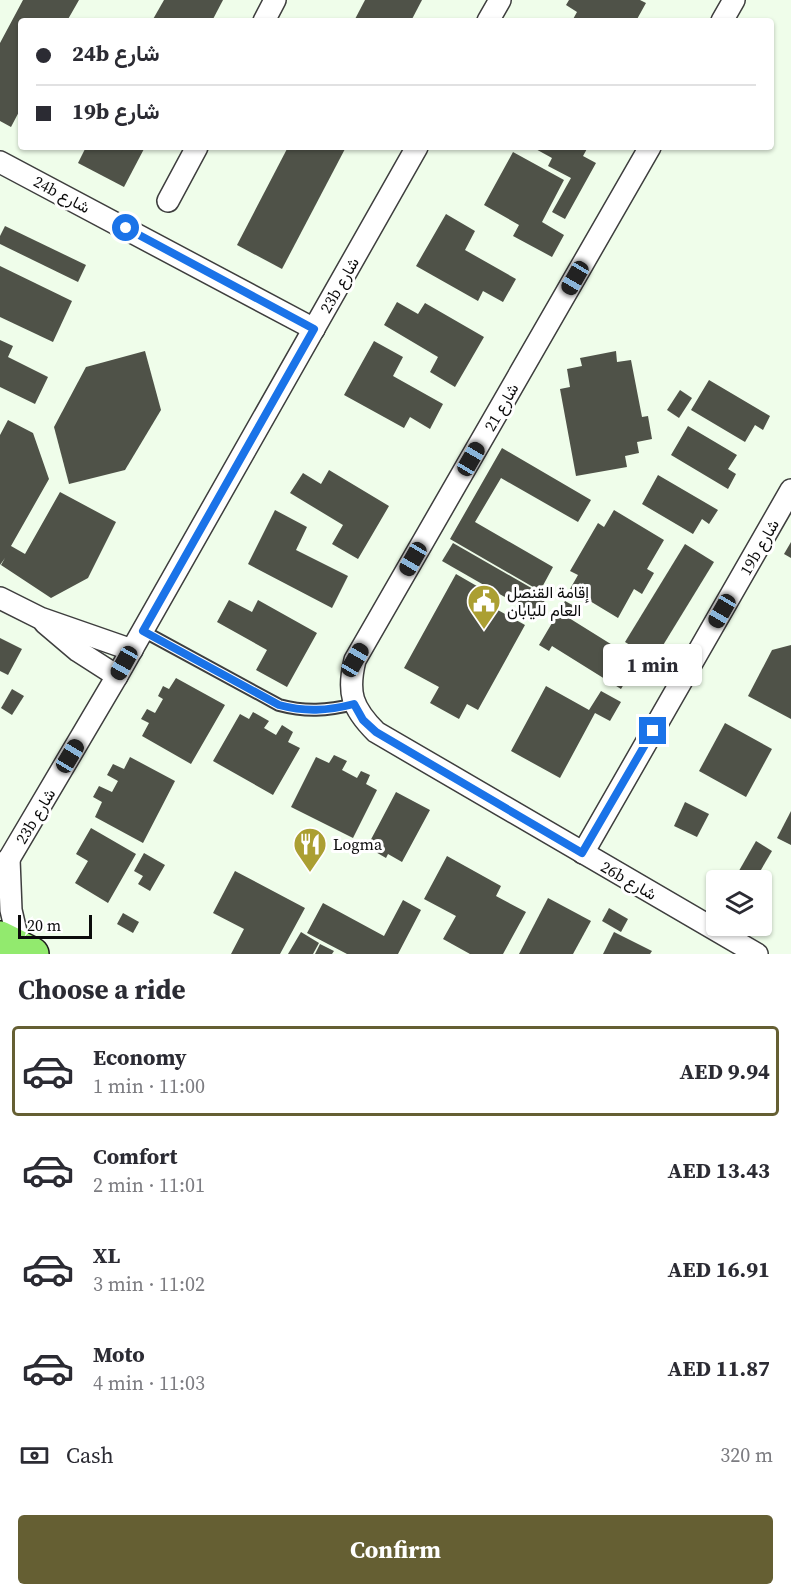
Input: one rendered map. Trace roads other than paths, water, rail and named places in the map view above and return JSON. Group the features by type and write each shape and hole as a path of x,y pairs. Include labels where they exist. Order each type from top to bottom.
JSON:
{"street":[{"path":"266,18 275,0"},
{"path":"490,18 500,0"},
{"path":"724,18 734,0"},
{"path":"168,201 195,150"},
{"name":"23b شارع","path":"17,947 4,863 143,631 415,150"},
{"name":"شارع 21","path":"354,704 351,690 355,660 648,150"},
{"name":"24b شارع","path":"0,162 314,329"},
{"name":"19b شارع","path":"582,853 791,490"},
{"path":"0,598 40,618 132,650"},
{"path":"40,618 71,646 117,676"},
{"name":"26b شارع","path":"354,704 363,720 376,732 757,954"}],"lane":[{"path":"143,631 279,705 297,710 316,711 354,704"}],"place":[{"name":"إقامة القنصل العام لليابان","path":"484,630"},
{"name":"Logma","path":"310,873"}]}
